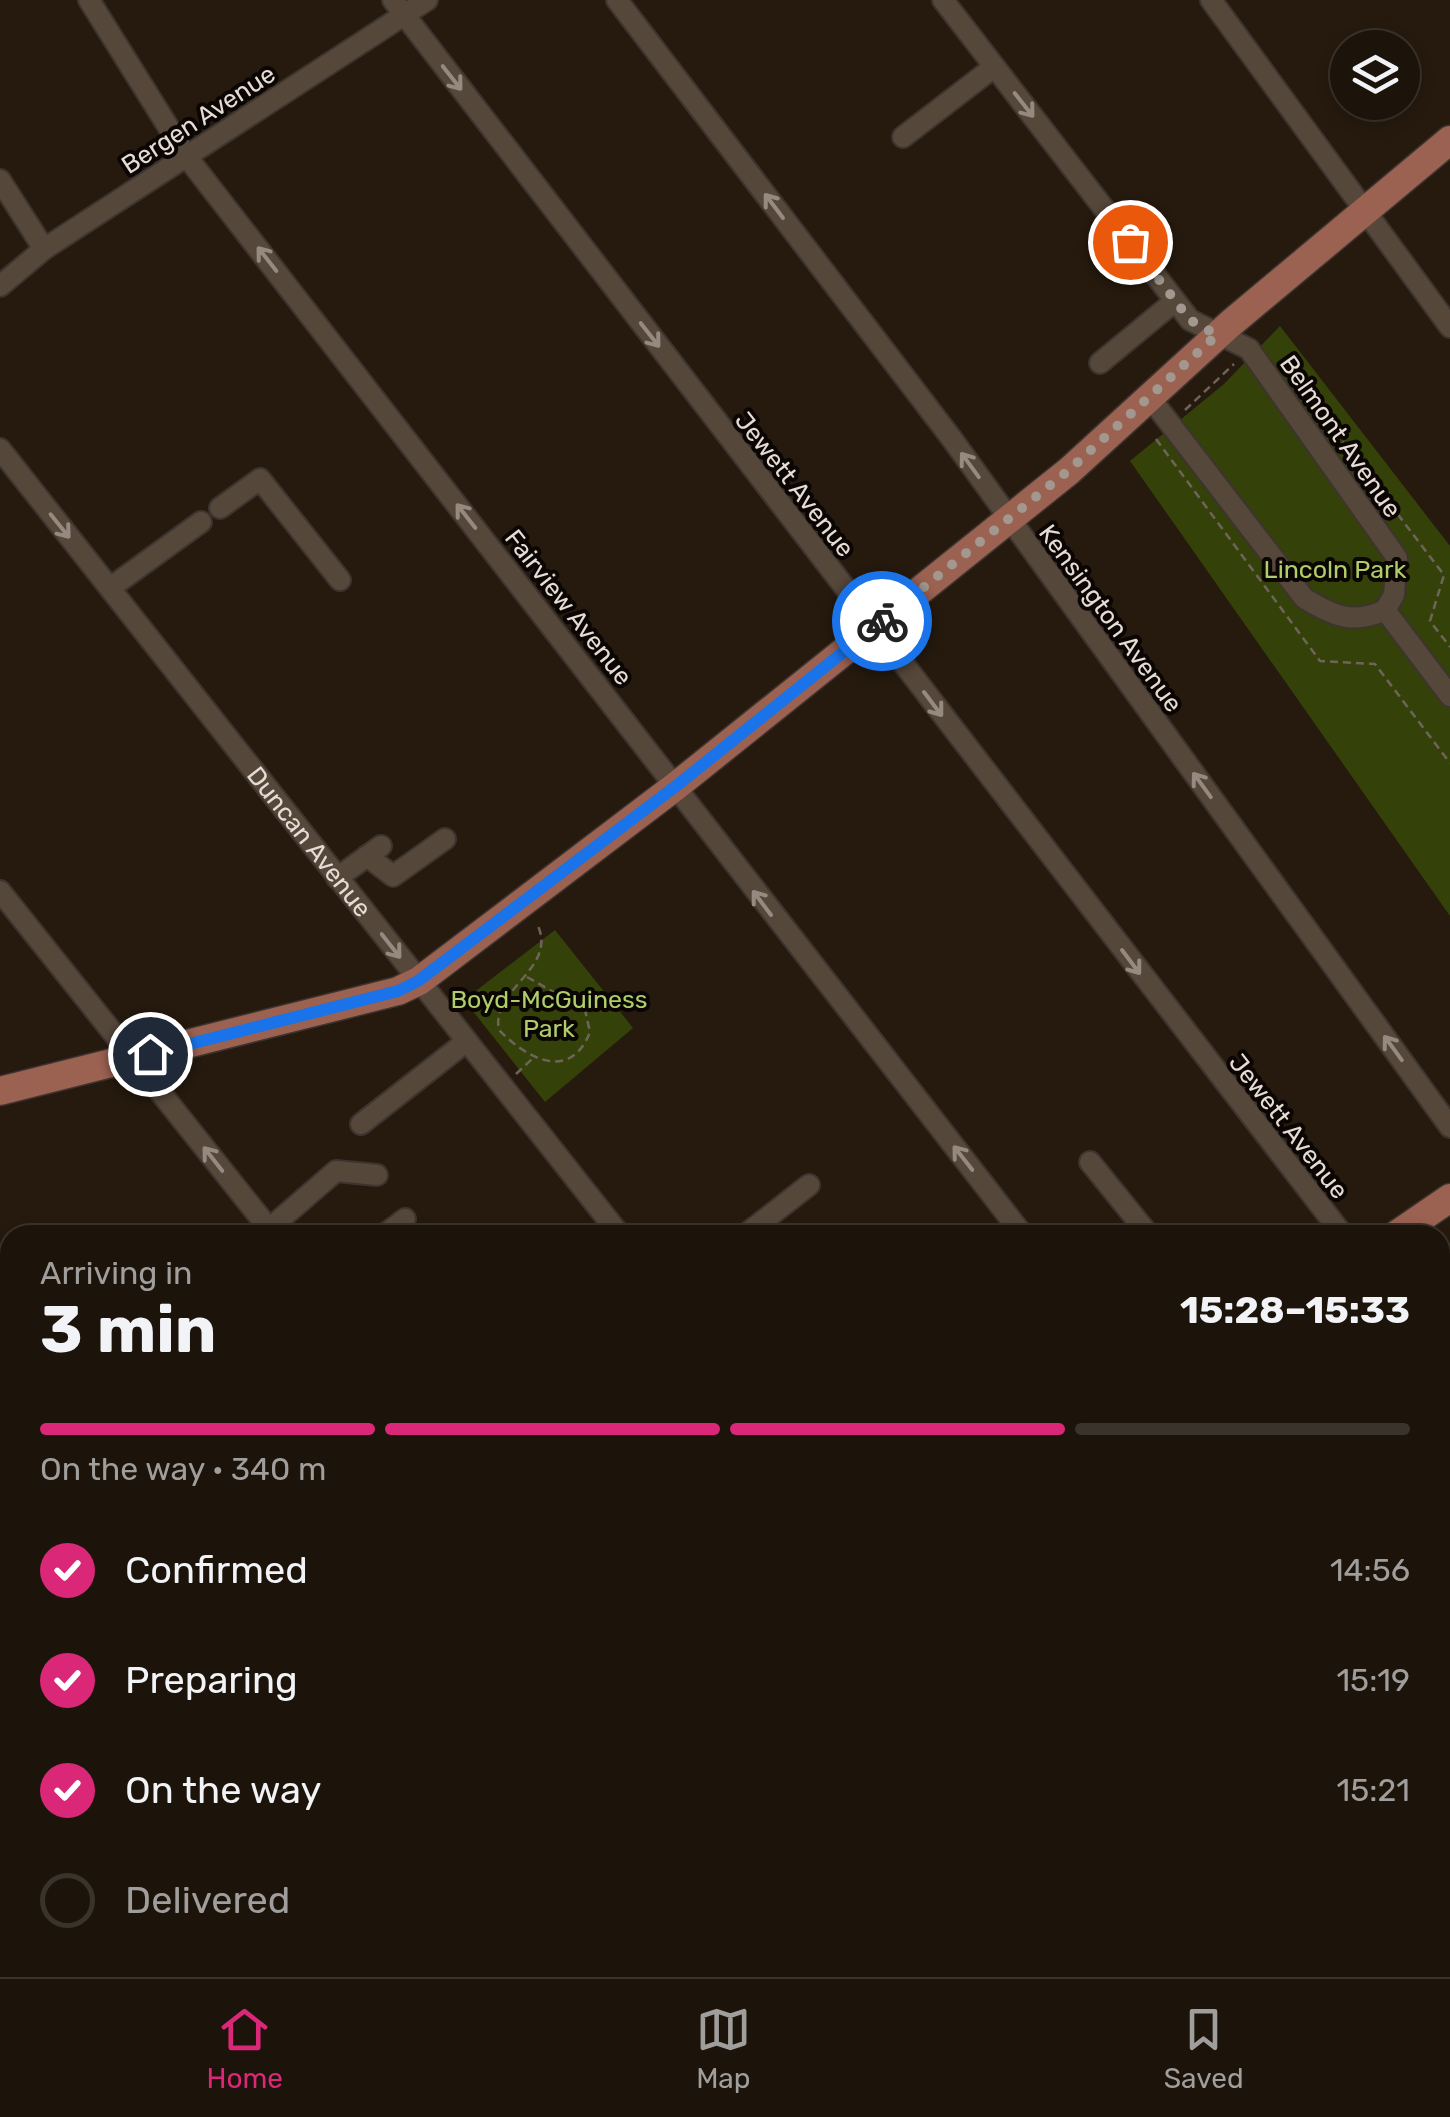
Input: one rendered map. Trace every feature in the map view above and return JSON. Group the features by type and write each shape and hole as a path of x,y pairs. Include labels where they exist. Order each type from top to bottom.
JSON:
{"main road":[{"path":"0,1091 398,991 418,981 676,786 1069,470 1217,335 1364,208 1450,140"},
{"path":"1411,1225 1450,1198"}],"street":[{"name":"Fairview Avenue","path":"89,0 187,157 1015,1225"},
{"name":"Bergen Avenue","path":"0,286 44,250 187,157 398,7 427,0"},
{"name":"Kensington Avenue","path":"617,0 1006,517 1450,1127"},
{"name":"Belmont Avenue","path":"943,0 1190,320 1249,350 1396,558 1394,595 1385,610"},
{"path":"1212,0 1450,327"},
{"name":"Jewett Avenue","path":"398,7 1335,1225"},
{"path":"903,138 994,67"},
{"path":"0,180 44,250"},
{"path":"1100,363 1175,300"},
{"path":"1151,399 1304,598 1333,616 1362,620 1385,610 1450,696"},
{"name":"Duncan Avenue","path":"0,449 418,981 477,1041 613,1225"},
{"path":"220,508 260,479 340,580"},
{"path":"110,588 201,522"},
{"path":"338,878 374,851 393,876 445,839"},
{"path":"0,891 265,1225"},
{"path":"361,1124 477,1041"},
{"path":"1090,1162 1140,1225"},
{"path":"278,1225 336,1171 378,1176"},
{"path":"758,1225 809,1185"},
{"path":"397,1225 405,1219"}],"path":[{"path":"1184,411 1238,360"},
{"path":"499,1030 500,1005 527,977 540,952 538,926"},
{"path":"499,1030 532,1059 558,1060 578,1053 590,1032 585,1010 527,977"},
{"path":"477,1041 499,1030"},
{"path":"514,1075 532,1059"}],"green space":[{"name":"Lincoln Park","path":"1280,326 1450,546 1450,916 1130,461 1224,384"},
{"name":"Boyd-McGuiness Park","path":"555,930 633,1028 545,1102 464,1000"}],"way so far":[{"path":"882,621 1006,517 1069,470 1217,335 1190,320 1130,242"}],"route":[{"path":"150,1054 398,991 418,981 676,786 882,621"}]}
